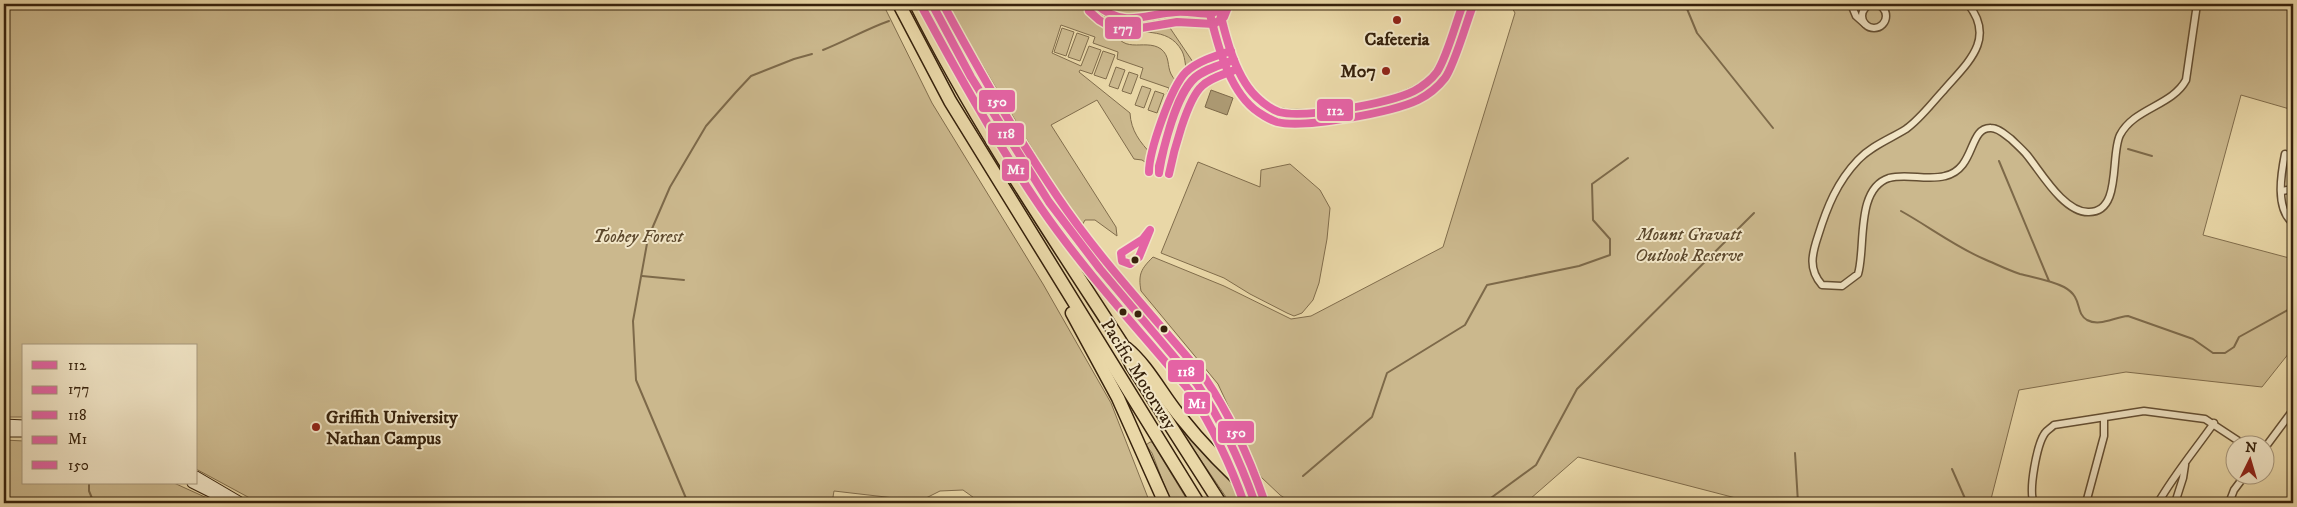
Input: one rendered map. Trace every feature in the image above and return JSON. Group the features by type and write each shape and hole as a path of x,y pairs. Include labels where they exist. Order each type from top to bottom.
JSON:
{"highway":[{"name":"Pacific Motorway","path":"899,4 950,101 1198,503"},
{"name":"Pacific Motorway","path":"916,4 950,70 994,144 1122,344 1130,364 1220,503"},
{"path":"1017,212 1020,224 1091,347 1118,398 1165,503"},
{"path":"1122,344 1136,356 1171,405 1204,446 1264,503"}],"street":[{"path":"1096,4 1116,18 1129,20 1145,19 1198,4 1205,13 1220,25 1245,85 1260,101 1279,112 1306,114 1337,110 1400,97 1425,84 1437,72 1463,4"},
{"path":"1851,4 1856,16 1871,28 1878,28 1886,19 1885,11 1880,5 1868,6 1859,4"},
{"path":"1968,4 1978,22 1980,35 1974,55 1916,120 1867,152 1836,188 1812,254 1812,266 1815,277 1822,284 1842,286 1858,274 1863,250 1863,220 1872,193 1879,184 1888,178 1948,176 1966,163 1976,135 1981,130 1992,128 2003,132 2025,153 2058,195 2074,208 2089,212 2102,207 2108,202 2111,193 2114,155 2120,135 2138,117 2182,88 2186,80 2197,4"},
{"path":"1175,12 1214,13 1218,5"},
{"path":"1218,5 1225,34"},
{"path":"1866,25 1862,15 1868,6"},
{"path":"2284,154 2282,191 2286,217 2293,223"},
{"path":"2282,191 2293,189"},
{"path":"2034,503 2032,480 2045,432 2054,425 2144,410 2205,419 2229,434"},
{"path":"2274,436 2293,410"},
{"path":"2086,503 2104,436 2104,418"},
{"path":"2158,503 2173,477 2184,465 2214,423"},
{"path":"4,424 22,425"},
{"path":"4,432 22,432"},
{"path":"2175,503 2183,478 2184,465"},
{"path":"198,477 242,503"},
{"path":"194,484 233,503"},
{"path":"2228,503 2238,484"}],"green space":[{"name":"Toohey Forest","path":"4,4 883,4 932,103 1043,284 1111,403 1150,503 977,503 977,500 963,490 940,491 920,501 834,491 832,503 259,503 198,470 198,344 22,344 22,417 4,417"},
{"path":"946,4 1086,4 1099,17 1112,22 1115,33 1126,44 1154,46 1164,52 1172,76 1182,85 1168,121 1159,118 1169,88 1140,78 1143,68 1117,59 1118,52 1093,43 1095,37 1061,25 1052,53 1081,66 1089,46 1101,50 1092,74 1080,70 1079,72 1130,113 1132,125 1137,136 1152,155 1148,164 1142,160 1134,159 1097,100 1051,125 1116,227 1117,236 1095,220 1085,220 1080,229"},
{"path":"1104,4 1179,4 1176,8 1148,14 1130,15 1112,10"},
{"name":"Mount Gravatt Outlook Reserve","path":"1510,4 2293,4 2293,110 2241,95 2203,235 2293,259 2293,348 2262,387 2126,372 2019,390 1990,503 1755,503 1578,457 1530,499 1520,503 1292,503 1280,495 1261,477 1218,384 1141,291 1141,272 1153,257 1224,286 1291,319 1311,316 1443,247 1515,13"},
{"path":"1166,22 1197,68 1188,78 1182,51 1169,37 1125,28 1117,24 1135,25"},
{"path":"1062,28 1074,32 1066,56 1054,52"},
{"path":"1077,33 1089,37 1080,61 1068,57"},
{"path":"1103,51 1115,55 1106,79 1094,75"},
{"path":"1116,67 1125,70 1118,89 1109,86"},
{"path":"1129,72 1138,75 1131,94 1122,91"},
{"path":"1142,86 1151,89 1144,108 1135,105"},
{"path":"1155,91 1164,94 1157,113 1148,110"},
{"path":"1198,162 1260,187 1261,170 1290,164 1320,190 1330,208 1327,239 1319,283 1313,300 1302,313 1294,316 1250,294 1224,278 1161,253"},
{"path":"1178,420 1247,496 1250,503 1230,503 1175,422"},
{"path":"4,440 22,441 22,484 176,484 218,503 4,503"},
{"path":"1152,442 1189,503 1171,503 1152,453 1146,445"}],"shaded area":[{"path":"1211,90 1233,98 1227,115 1205,107"}],"waterway":[{"path":"943,11 964,4"},
{"path":"1685,4 1697,33 1773,128"},
{"path":"823,50 889,21"},
{"path":"688,503 636,380 633,321 648,238 670,187 706,126 736,92 751,76 812,54"},
{"path":"2128,149 2152,156"},
{"path":"1303,476 1372,417 1387,373 1465,325 1487,285 1579,266 1610,255 1610,239 1593,220 1592,184 1628,158"},
{"path":"1999,161 2049,281"},
{"path":"1901,211 1974,254 2020,274 2064,287 2077,300 2081,313 2087,320 2102,322 2128,316 2193,339 2213,353 2225,353 2234,347 2239,337 2293,307"},
{"path":"1484,503 1536,465 1577,389 1754,213"},
{"path":"642,276 684,280"},
{"path":"1795,453 1798,503"},
{"path":"1952,469 1967,503"},
{"path":"89,484 89,491 94,503"},
{"path":"4,503 23,500 67,501 73,503"}],"transit line":[{"name":"118","path":"932,4 971,77 1049,202 1100,269 1197,384 1230,442 1255,503"},
{"name":"150","path":"943,4 997,101 1057,196 1091,243 1205,378 1223,407 1238,437 1264,500"},
{"name":"112","path":"1096,4 1106,12 1125,18 1176,12 1211,14 1216,11 1218,4"},
{"name":"112","path":"1218,4 1232,56 1244,81 1251,91 1266,105 1279,112 1291,114 1326,112 1367,105 1402,96 1427,83 1441,66 1463,4"},
{"name":"177","path":"1208,6 1224,62 1245,100 1254,109 1268,118 1290,124 1327,121 1370,114 1406,105 1425,96 1445,78 1456,55 1472,8"},
{"name":"177","path":"1089,11 1111,27 1135,29 1177,22 1214,24 1224,17 1228,7"},
{"name":"M1","path":"923,9 979,110 1041,208 1094,278 1189,390 1220,445 1244,503"},
{"name":"177","path":"1149,172 1162,120 1180,80 1186,72 1196,65 1231,51"},
{"name":"112","path":"1234,60 1201,73 1192,80 1186,88 1181,98 1176,109 1172,121 1159,166 1159,173 1164,150 1171,122 1176,109 1182,96 1188,86 1204,72 1234,60"},
{"name":"177","path":"1169,174 1181,127 1196,93 1210,80 1237,69"},
{"name":"112","path":"1150,230 1139,257 1130,264 1122,261 1121,253 1143,239 1150,230"}],"place":[{"name":"Cafeteria","path":"1397,20"},
{"name":"M07","path":"1386,71"},
{"name":"Griffith University Nathan Campus","path":"316,427"}]}
